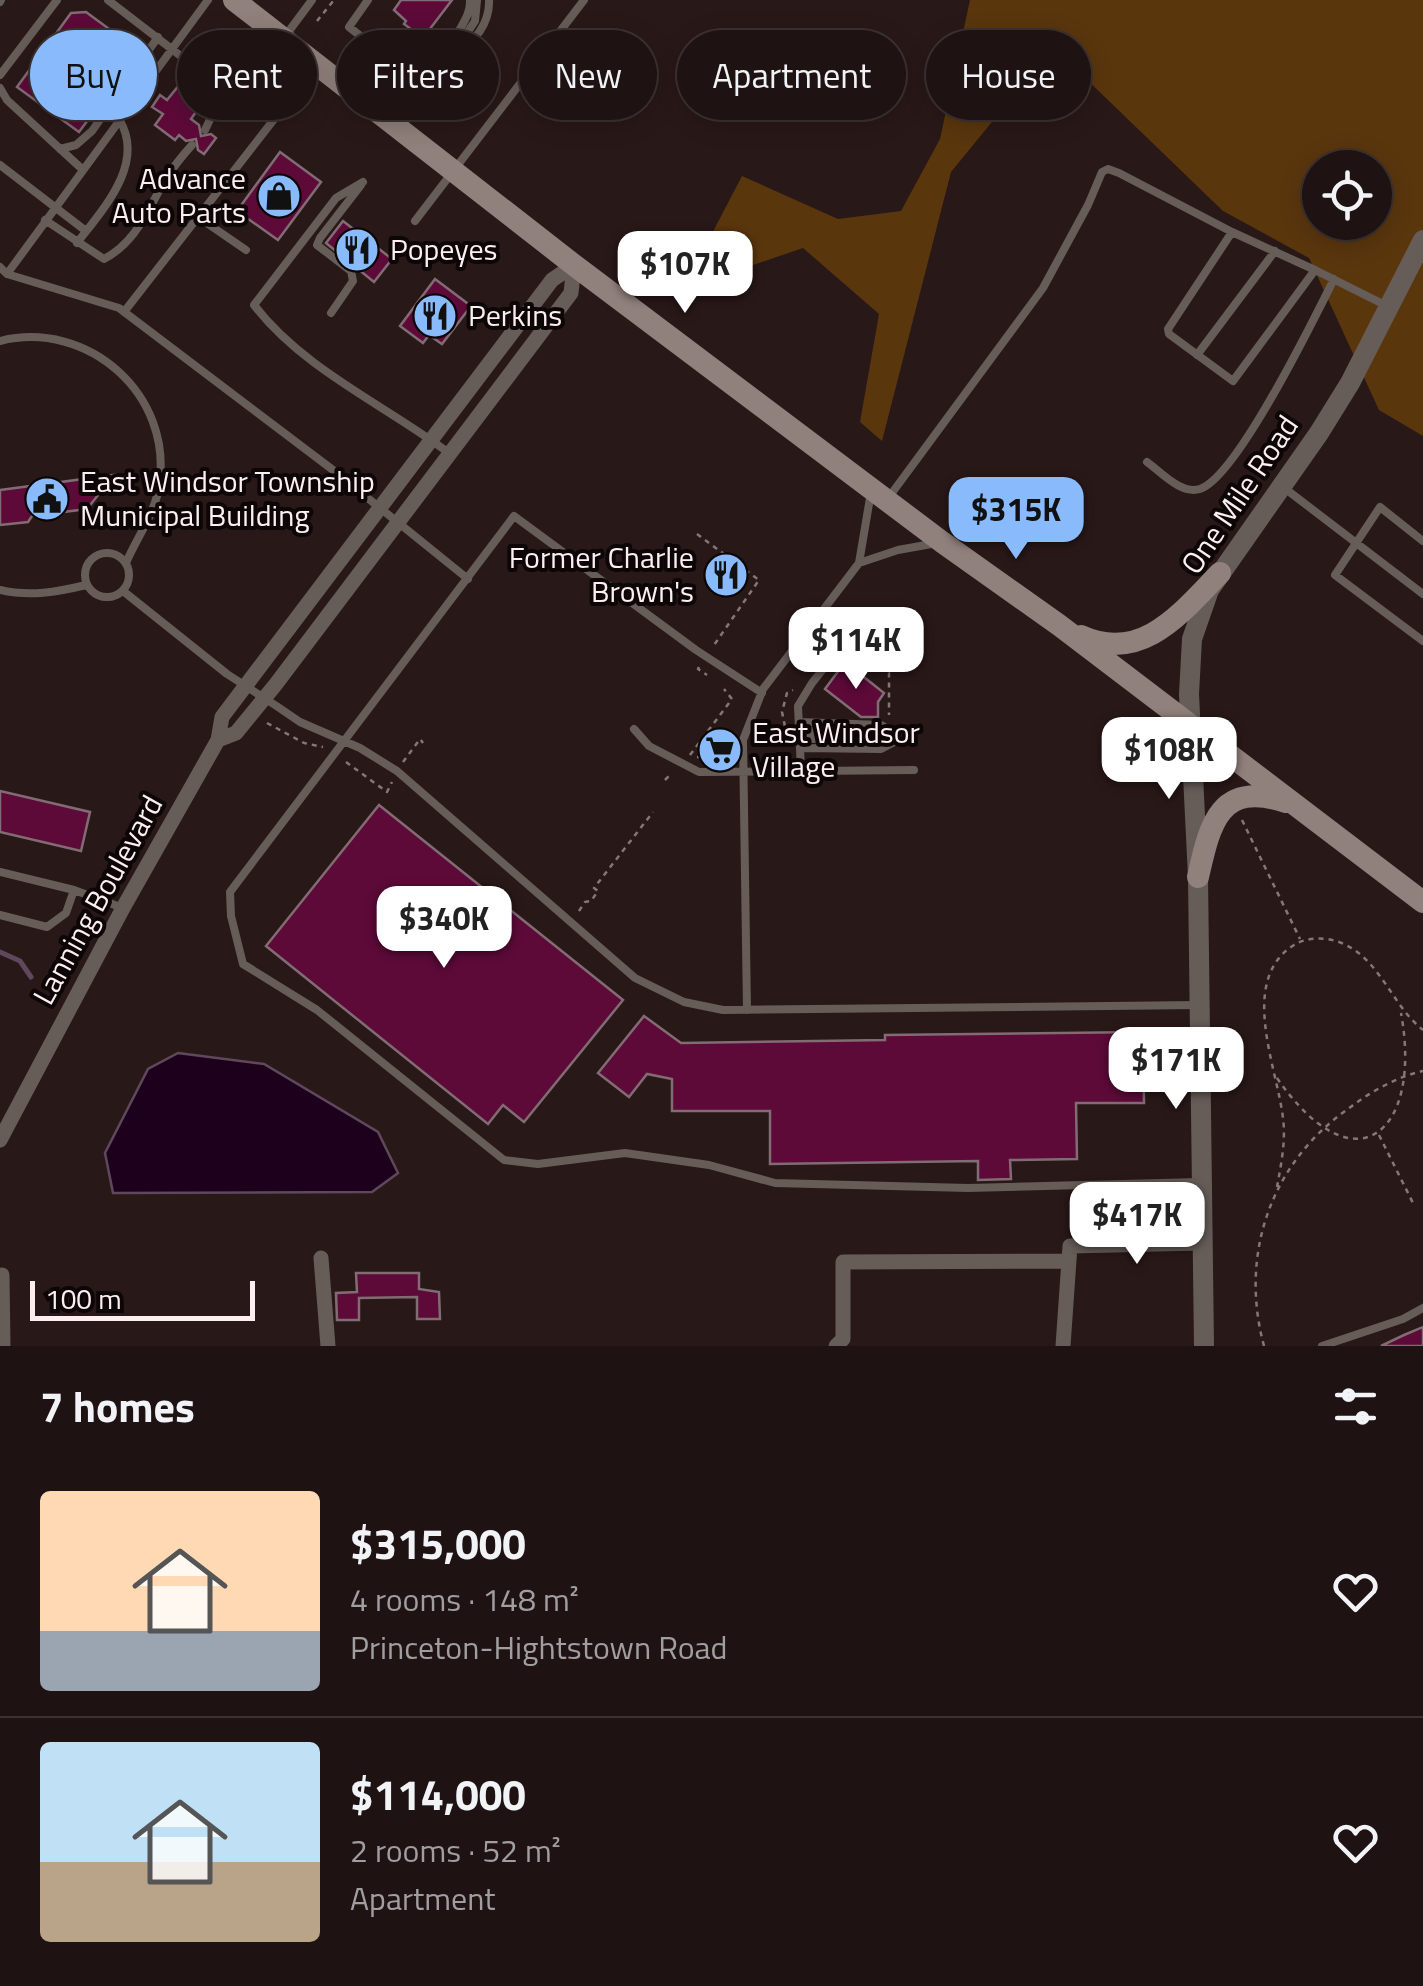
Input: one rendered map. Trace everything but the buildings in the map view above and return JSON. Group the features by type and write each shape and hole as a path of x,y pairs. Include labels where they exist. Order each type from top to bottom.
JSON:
{"main road":[{"path":"234,0 273,30"},
{"path":"317,65 574,265 942,542 1059,625 1423,902"},
{"path":"1059,625 1106,644 1139,641 1170,624 1220,572"},
{"path":"1198,876 1216,814 1232,801 1248,796 1273,798 1299,807"}],"street":[{"name":"One Mile Road","path":"1204,1346 1198,876 1188,664 1192,639 1199,614 1220,572 1350,383 1423,240"},
{"name":"Lanning Boulevard","path":"0,1140 123,908 218,740 222,717 552,280 574,265"},
{"name":"Lanning Boulevard","path":"218,740 236,732 263,698 571,293 574,265"},
{"path":"836,1346 842,1339 843,1262 1202,1243"},
{"path":"1064,1346 1068,1253"},
{"path":"321,1258 328,1346"},
{"path":"2,1275 3,1346"}],"lane":[{"path":"0,75 57,0"},
{"path":"108,0 208,77 217,90 206,130"},
{"path":"157,69 208,0"},
{"path":"290,30 312,0"},
{"path":"353,30 349,27 368,0"},
{"path":"468,30 474,21 474,0"},
{"path":"480,30 489,14 489,0"},
{"path":"415,221 584,0"},
{"path":"60,149 76,145 92,131 158,37"},
{"path":"0,88 6,100 82,169"},
{"path":"118,120 46,220 3,271 124,312 334,470 468,580"},
{"path":"77,243 117,189 130,148 120,120"},
{"path":"124,312 274,120"},
{"path":"400,129 406,120"},
{"path":"46,220 104,258 121,250 144,222 168,176 192,145"},
{"path":"0,164 86,231"},
{"path":"747,1010 742,740 762,692 859,563 879,495 1043,288 1102,172 1118,173 1388,307"},
{"path":"331,313 353,281 351,271 317,245 363,182 336,198 254,305 271,328 449,453"},
{"path":"198,216 246,250"},
{"path":"1232,232 1168,328 1169,334 1234,380 1314,270"},
{"path":"1198,355 1275,251"},
{"path":"1147,462 1185,490 1199,490 1213,482 1276,392 1334,279"},
{"path":"0,341 33,336 73,343 112,365 142,398 158,440 160,485 126,564"},
{"path":"1281,486 1423,594"},
{"path":"1423,541 1380,508 1335,575 1423,642"},
{"path":"762,692 706,657 514,516 230,892 230,916 242,964 317,1010 504,1160 538,1164 625,1153 710,1164 776,1183 968,1188 1202,1182"},
{"path":"859,563 898,550 942,542"},
{"path":"0,590 40,594 86,584 110,598 123,591 130,578 126,564 115,554 100,554 88,563 86,584"},
{"path":"123,591 263,698 396,772 635,978 684,1002 723,1010 1200,1005"},
{"path":"802,770 798,706 861,622"},
{"path":"800,735 881,725 902,738"},
{"path":"634,729 649,746 699,772 914,770"},
{"path":"800,735 914,737"},
{"path":"0,872 74,890 123,908"},
{"path":"0,915 46,927 66,914 74,890"},
{"path":"1322,1346 1403,1319 1423,1308"}],"path":[{"path":"316,21 334,0"},
{"path":"697,534 759,580 698,669 707,675"},
{"path":"684,754 691,756 732,699 724,688"},
{"path":"664,780 671,774"},
{"path":"1232,801 1301,940"},
{"path":"580,930 584,918 578,912 598,891 594,888 653,812"},
{"path":"1264,1346 1256,1310 1258,1270 1262,1232 1277,1187 1284,1122 1265,1014 1265,992 1270,972 1282,952 1301,940 1316,938 1339,942 1363,957 1386,984 1401,1011 1410,1086"},
{"path":"1401,1011 1423,1030"},
{"path":"1277,1187 1294,1159 1322,1127 1361,1099 1423,1071"},
{"path":"1276,1077 1295,1104 1341,1138 1358,1141 1378,1134 1397,1119 1403,1108"},
{"path":"1378,1134 1413,1203"}],"shaded area":[{"path":"970,0 1423,0 1423,436 1379,410 1309,258 1223,211 1091,84 1091,30 964,30"},
{"path":"944,120 993,120 951,172 882,441 860,422 879,314 803,248 683,289 742,176 838,219 901,211 940,139"},
{"path":"178,1053 264,1064 378,1132 398,1173 372,1192 113,1193 105,1153 148,1069"}],"waterway":[{"path":"0,952 20,961 31,977"}],"place":[{"name":"Advance Auto Parts","path":"279,196"},
{"name":"Popeyes","path":"357,250"},
{"name":"Perkins","path":"435,316"},
{"name":"East Windsor Township Municipal Building","path":"47,499"},
{"name":"Former Charlie Brown's","path":"726,575"},
{"name":"East Windsor Village","path":"720,750"}]}
